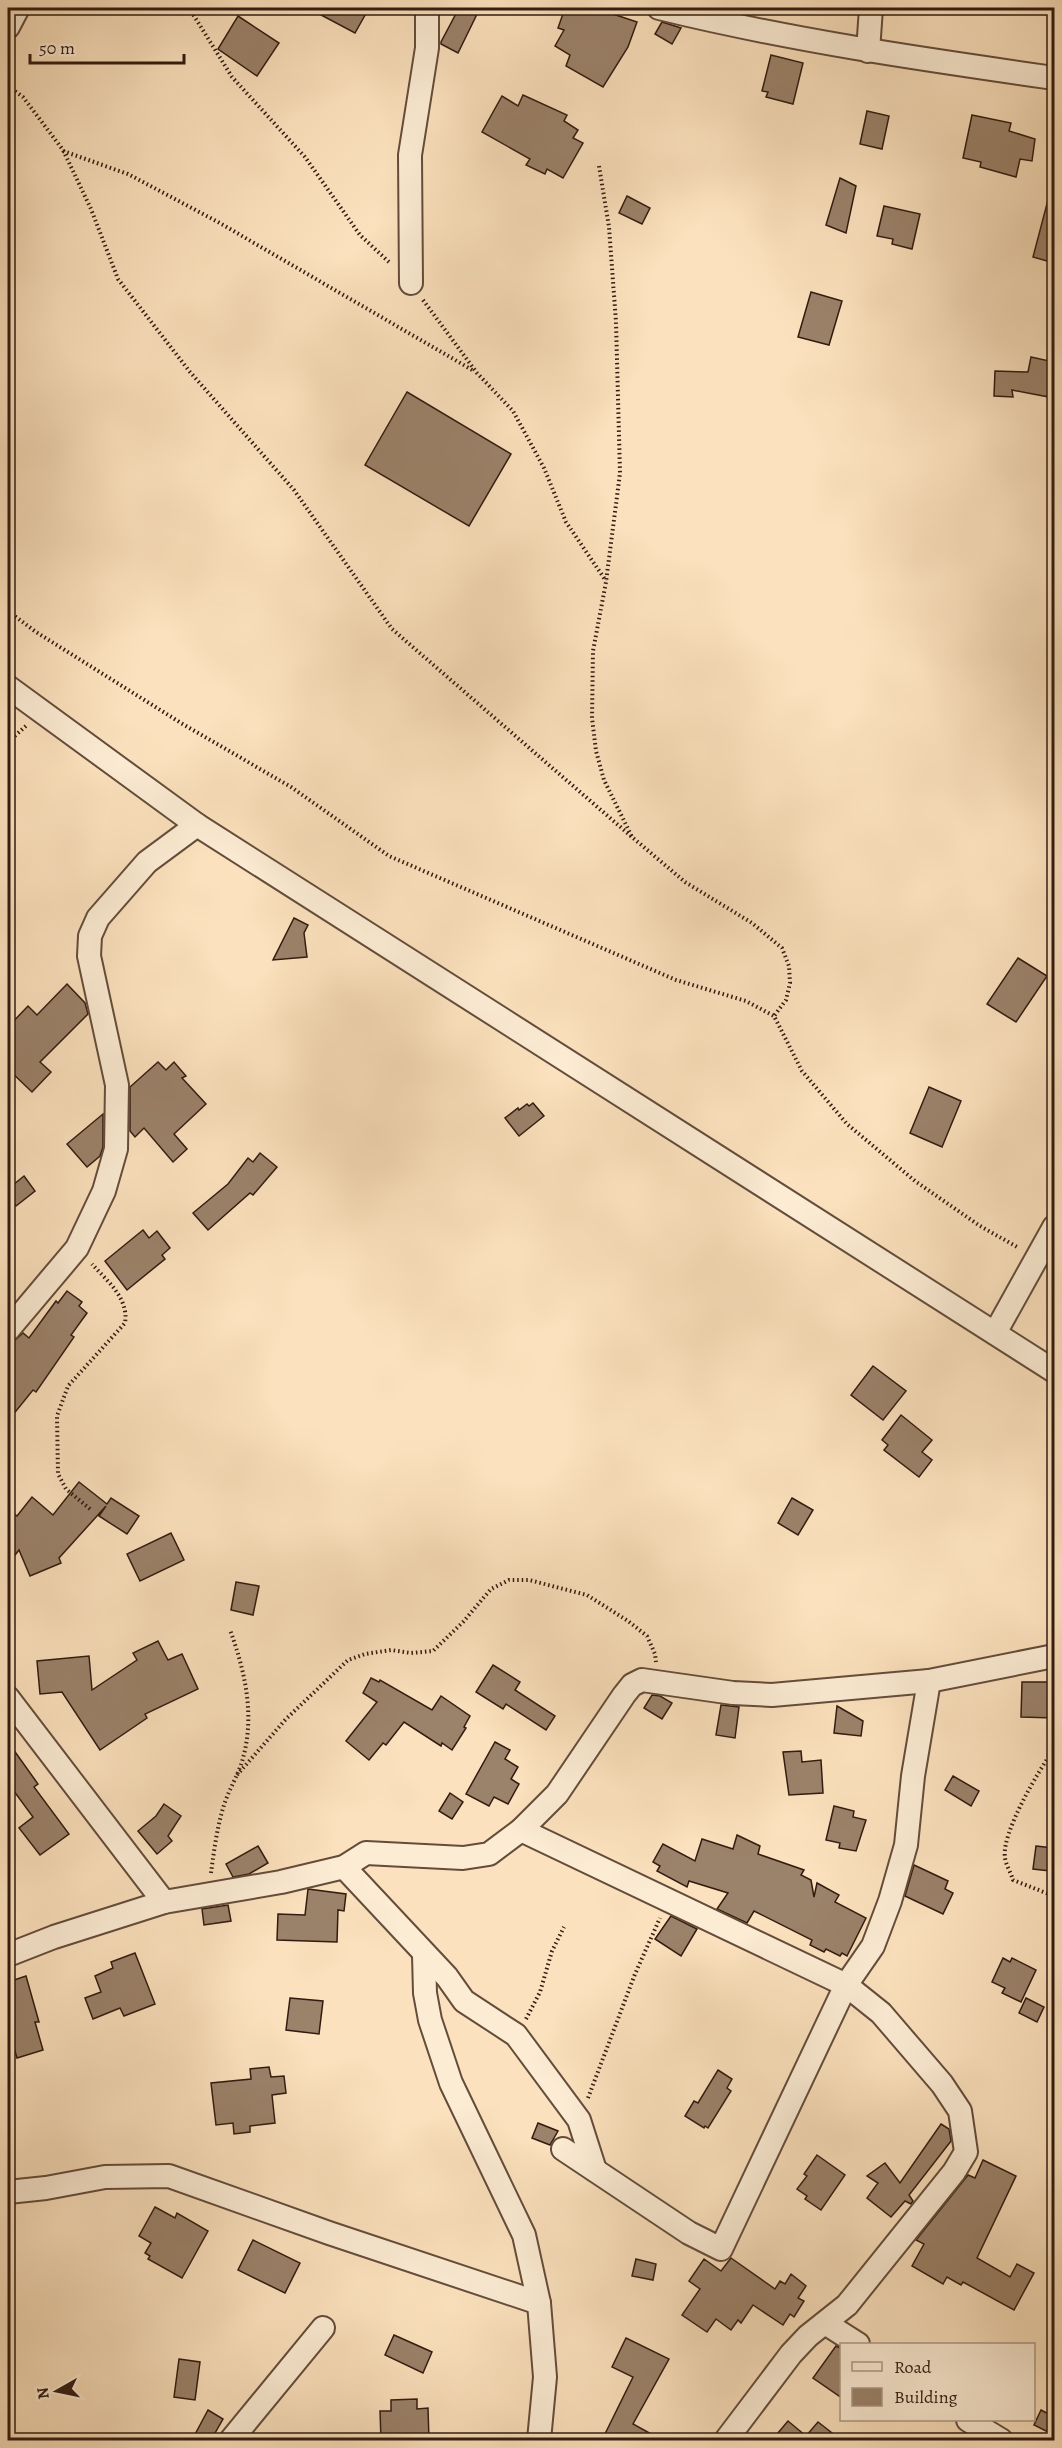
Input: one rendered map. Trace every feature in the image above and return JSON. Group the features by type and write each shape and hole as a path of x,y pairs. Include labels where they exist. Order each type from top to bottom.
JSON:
{"street":[{"path":"8,27 18,8"},
{"path":"411,284 410,155 427,48 427,8"},
{"path":"659,8 744,29 868,51 1054,78"},
{"path":"868,51 871,8"},
{"path":"8,687 198,825 1054,1371"},
{"path":"8,1330 77,1248 105,1191 116,1149 117,1085 89,956 90,936 98,918 147,862 198,825"},
{"path":"994,1333 1054,1227"},
{"path":"8,1955 54,1937 164,1902 281,1882 344,1867 366,1853 463,1858 489,1854 521,1830 557,1794 632,1685 642,1680 658,1680 733,1693 771,1695 928,1681 1054,1656"},
{"path":"563,2149 689,2233 721,2249 846,1985 873,1946 890,1901 906,1845 913,1776 928,1681"},
{"path":"8,1698 164,1902"},
{"path":"521,1830 846,1985 881,2013 942,2084 960,2111 966,2152 954,2172 847,2305 808,2336 791,2354 726,2440"},
{"path":"344,1867 447,1977 464,2001 516,2035 579,2120 596,2170"},
{"path":"424,1955 430,2020 451,2083 524,2235 539,2303 545,2377 539,2440"},
{"path":"8,2192 46,2188 105,2177 169,2176 329,2233 539,2303"},
{"path":"825,2323 856,2343"},
{"path":"231,2440 323,2328"},
{"path":"970,2421 1001,2440"}],"path":[{"path":"8,86 23,97 63,150 91,209 118,279 190,372 294,490 392,629 686,882 752,923 782,948 789,966 790,983 786,999 774,1016"},
{"path":"63,150 129,174 218,222 477,372"},
{"path":"599,166 609,227 615,310 620,473 606,582 593,651 592,718 596,751 604,780 632,837"},
{"path":"8,611 36,632 181,723 291,787 389,856 676,980 746,1001 774,1016 802,1071 847,1124 915,1181 981,1226 1036,1258"},
{"path":"77,1248 124,1302 127,1314 125,1323 68,1386 57,1416 58,1474 66,1489 90,1509"},
{"path":"237,1775 286,1719 348,1660 365,1654 391,1650 411,1653 433,1651 463,1622 491,1589 509,1580 529,1580 587,1595 628,1621 646,1636 655,1654 658,1680"},
{"path":"208,1895 224,1806 244,1756 248,1694 230,1630"},
{"path":"1054,1749 1041,1767 1008,1833 1004,1857 1013,1880 1054,1896"},
{"path":"579,2120 635,1974 668,1901"},
{"path":"516,2035 532,2010 552,1951 564,1927"}],"building":[{"path":"308,8 369,8 355,33"},
{"path":"459,8 480,8 458,53 441,42"},
{"path":"565,8 595,8 637,22 628,47 603,87 566,66 570,55 555,46 564,30 558,28"},
{"path":"238,16 279,43 257,76 218,49"},
{"path":"662,22 681,28 672,44 655,34"},
{"path":"771,55 803,63 793,104 766,97 768,92 762,91"},
{"path":"523,95 567,115 564,121 578,130 573,138 583,143 563,178 547,169 545,174 526,165 530,159 482,132 502,96 518,106"},
{"path":"867,111 889,116 882,149 860,144"},
{"path":"972,115 1011,123 1009,131 1035,139 1032,161 1020,159 1016,177 980,167 981,162 963,158"},
{"path":"840,178 856,186 846,233 826,225"},
{"path":"627,196 650,208 642,224 619,213"},
{"path":"1049,196 1054,197 1054,263 1033,257"},
{"path":"884,206 920,214 912,249 892,244 893,239 877,236"},
{"path":"811,292 842,301 829,345 798,337"},
{"path":"1031,357 1054,362 1054,398 1012,390 1013,397 994,396 995,371 1028,372"},
{"path":"407,392 511,454 469,526 365,465"},
{"path":"294,918 308,925 304,933 307,957 273,960"},
{"path":"1018,958 1047,976 1016,1022 987,1004"},
{"path":"67,984 85,1003 88,1014 40,1062 51,1072 32,1092 8,1069 8,1027 28,1006 37,1015"},
{"path":"158,1062 166,1070 174,1062 186,1076 182,1078 206,1104 174,1134 187,1149 173,1162 144,1128 135,1137 130,1131 130,1087"},
{"path":"929,1087 961,1101 942,1147 910,1133"},
{"path":"533,1103 544,1116 519,1136 505,1118 518,1108 519,1110"},
{"path":"103,1114 103,1147 100,1156 87,1167 67,1144"},
{"path":"260,1153 277,1167 253,1195 250,1193 208,1230 193,1213 228,1184 248,1158 253,1162"},
{"path":"24,1176 35,1191 16,1206 8,1195 8,1189"},
{"path":"143,1230 149,1238 157,1231 170,1248 162,1255 165,1259 127,1290 105,1261"},
{"path":"67,1291 82,1302 79,1306 87,1313 71,1335 74,1337 36,1392 33,1390 8,1421 8,1343 13,1342 23,1333 29,1338 56,1301 58,1303"},
{"path":"873,1366 906,1391 883,1420 851,1395"},
{"path":"901,1415 932,1440 922,1452 932,1460 919,1477 884,1450 888,1445 882,1440"},
{"path":"79,1482 107,1504 111,1498 139,1516 127,1534 99,1516 106,1506 59,1558 61,1563 30,1576 19,1550 8,1564 8,1509 17,1516 32,1497 53,1515"},
{"path":"792,1498 813,1510 798,1535 778,1523"},
{"path":"171,1533 184,1560 140,1581 127,1554"},
{"path":"236,1582 259,1586 253,1615 231,1610"},
{"path":"158,1641 168,1660 182,1654 198,1689 145,1714 147,1718 100,1750 62,1692 40,1694 37,1661 89,1656 92,1690 137,1660 133,1653"},
{"path":"493,1665 520,1682 515,1690 555,1716 546,1730 506,1704 503,1709 476,1692"},
{"path":"371,1678 379,1682 380,1680 432,1710 441,1696 470,1716 464,1727 466,1728 452,1750 442,1743 441,1746 404,1722 386,1745 383,1743 369,1760 346,1741 377,1702 363,1693"},
{"path":"1022,1682 1054,1682 1054,1718 1021,1717"},
{"path":"652,1695 660,1696 672,1703 662,1719 644,1708"},
{"path":"721,1705 739,1707 735,1738 716,1735"},
{"path":"837,1706 863,1721 861,1736 834,1733"},
{"path":"8,1742 38,1784 34,1787 69,1834 40,1855 19,1828 33,1817 8,1783"},
{"path":"495,1742 510,1750 505,1759 518,1767 511,1779 519,1784 508,1804 494,1797 489,1806 466,1794"},
{"path":"801,1751 802,1762 821,1760 823,1793 789,1795 783,1752"},
{"path":"953,1776 979,1791 971,1806 945,1790"},
{"path":"450,1793 463,1802 452,1819 439,1811"},
{"path":"164,1804 181,1816 168,1836 172,1841 157,1854 138,1831 156,1816"},
{"path":"834,1806 854,1811 853,1817 866,1820 856,1851 839,1848 840,1843 826,1840"},
{"path":"737,1835 760,1846 758,1854 804,1870 801,1875 811,1880 814,1897 817,1883 839,1895 835,1902 866,1918 847,1956 842,1953 840,1956 826,1949 824,1952 810,1945 812,1940 754,1911 747,1923 717,1909 728,1893 689,1881 687,1887 657,1871 660,1866 653,1862 663,1844 695,1861 702,1839 733,1849"},
{"path":"258,1846 268,1863 249,1874 233,1877 226,1864"},
{"path":"1036,1846 1053,1848 1050,1871 1033,1869"},
{"path":"914,1865 948,1881 945,1889 953,1893 943,1914 905,1896"},
{"path":"308,1889 346,1894 344,1911 338,1910 337,1942 277,1940 278,1914 305,1915"},
{"path":"228,1905 231,1921 204,1925 202,1909"},
{"path":"671,1916 697,1929 681,1956 655,1939"},
{"path":"135,1953 155,2004 124,2016 120,2008 93,2019 85,1998 101,1992 95,1976 113,1968 111,1962"},
{"path":"1003,1958 1010,1962 1012,1958 1036,1970 1021,2002 1002,1993 1005,1988 992,1982"},
{"path":"26,1976 39,2022 35,2022 43,2050 17,2058 8,2027 8,1982"},
{"path":"290,1998 323,2001 319,2034 286,2030"},
{"path":"1026,1998 1044,2007 1037,2022 1019,2013"},
{"path":"269,2067 271,2077 284,2076 286,2093 272,2095 275,2123 250,2126 250,2132 234,2134 233,2123 216,2125 211,2083 251,2079 250,2069"},
{"path":"718,2070 732,2079 727,2088 731,2091 708,2128 705,2126 704,2128 685,2116 694,2101 698,2103"},
{"path":"538,2123 558,2131 550,2145 532,2138"},
{"path":"941,2124 949,2129 951,2141 909,2195 913,2201 911,2204 905,2201 891,2217 867,2198 878,2183 867,2176 885,2163 900,2183"},
{"path":"817,2155 845,2175 821,2210 805,2199 807,2196 797,2189 807,2176 804,2174"},
{"path":"983,2160 1016,2176 977,2258 1010,2277 1017,2264 1034,2273 1014,2310 963,2282 961,2285 947,2277 943,2284 912,2266 924,2244 916,2240 968,2175 975,2178"},
{"path":"155,2207 175,2218 177,2213 208,2231 182,2278 148,2259 150,2256 145,2253 151,2243 139,2236"},
{"path":"253,2240 300,2263 285,2293 238,2270"},
{"path":"731,2258 775,2289 780,2281 785,2284 791,2274 806,2286 798,2298 804,2301 794,2317 790,2314 783,2325 753,2305 741,2323 738,2320 731,2330 716,2319 707,2332 682,2315 700,2289 689,2281 704,2259 721,2271"},
{"path":"636,2259 656,2264 653,2280 632,2276"},
{"path":"394,2335 432,2352 423,2373 385,2355"},
{"path":"626,2338 669,2359 633,2424 662,2440 602,2440 633,2377 612,2367"},
{"path":"836,2346 840,2348 840,2397 813,2378"},
{"path":"179,2359 200,2362 195,2400 174,2397"},
{"path":"417,2399 417,2409 428,2408 429,2440 381,2440 380,2411 391,2411 391,2400"},
{"path":"208,2410 223,2419 211,2440 192,2440"},
{"path":"1041,2410 1054,2417 1054,2435 1034,2425"},
{"path":"788,2421 806,2436 818,2422 841,2440 772,2440"}]}
